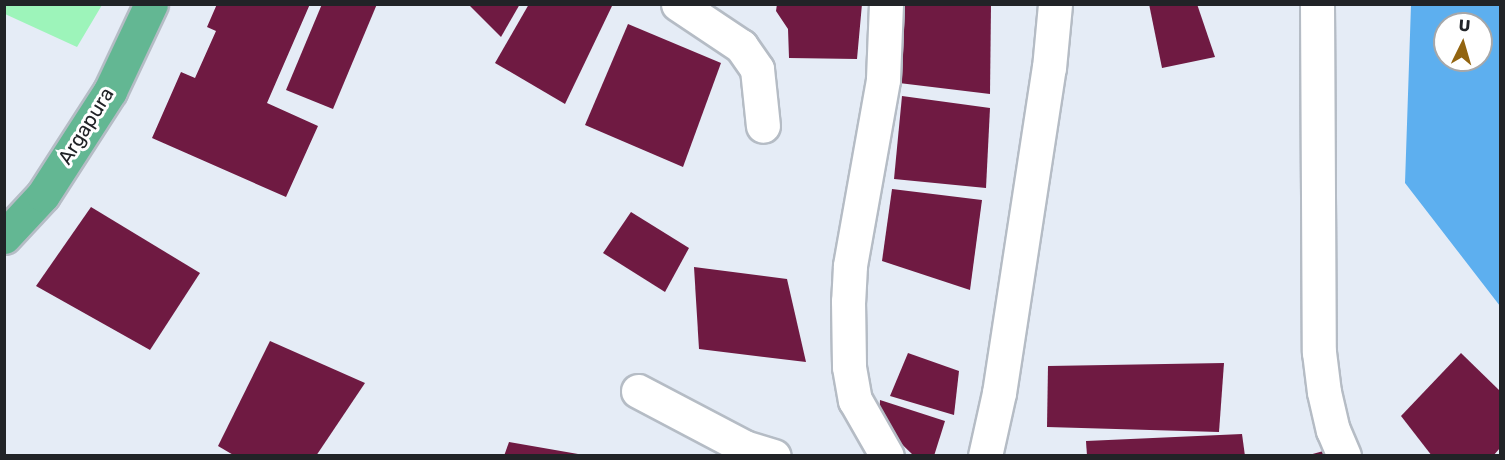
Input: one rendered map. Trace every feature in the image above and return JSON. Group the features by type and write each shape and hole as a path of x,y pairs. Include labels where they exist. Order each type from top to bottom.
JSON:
{"highway":[{"name":"Argapura","path":"4,237 43,195 110,91 151,4"}],"street":[{"path":"678,4 741,46 757,69 763,126"},
{"path":"886,4 883,80 850,266 848,301 849,367 855,400 887,456"},
{"path":"985,456 1001,381 1049,68 1055,4"},
{"path":"1317,4 1319,352 1324,392 1333,430 1344,456"},
{"path":"638,391 744,447 774,456"}],"green space":[{"path":"5,4 102,5 77,47 5,14"}],"water":[{"path":"1411,5 1500,5 1500,306 1405,183"}],"building":[{"path":"217,4 310,4 267,103 318,126 286,197 152,138 181,72 195,78 216,31 207,27"},
{"path":"322,4 377,4 333,109 286,90"},
{"path":"468,4 520,4 501,37"},
{"path":"529,4 612,6 565,104 495,63"},
{"path":"777,4 862,4 857,59 789,58 788,29 776,11"},
{"path":"901,4 991,4 990,94 899,83"},
{"path":"1149,4 1197,4 1215,57 1162,68"},
{"path":"628,24 721,63 683,167 585,125"},
{"path":"902,96 990,108 986,188 894,179"},
{"path":"892,189 982,200 970,290 882,261"},
{"path":"91,207 200,273 150,350 36,286"},
{"path":"631,212 689,248 665,292 603,253"},
{"path":"694,267 787,279 806,362 699,349"},
{"path":"270,341 365,383 316,456 235,456 218,446"},
{"path":"908,353 959,371 954,415 890,396"},
{"path":"1461,353 1500,391 1500,448 1493,456 1432,456 1401,416"},
{"path":"1224,363 1219,432 1047,427 1048,366"},
{"path":"880,400 945,421 934,456 914,456 879,422"},
{"path":"1242,434 1245,456 1087,456 1086,441"},
{"path":"509,442 578,454 578,456 504,456"},
{"path":"1327,450 1329,456 1309,456 1309,455"}]}
